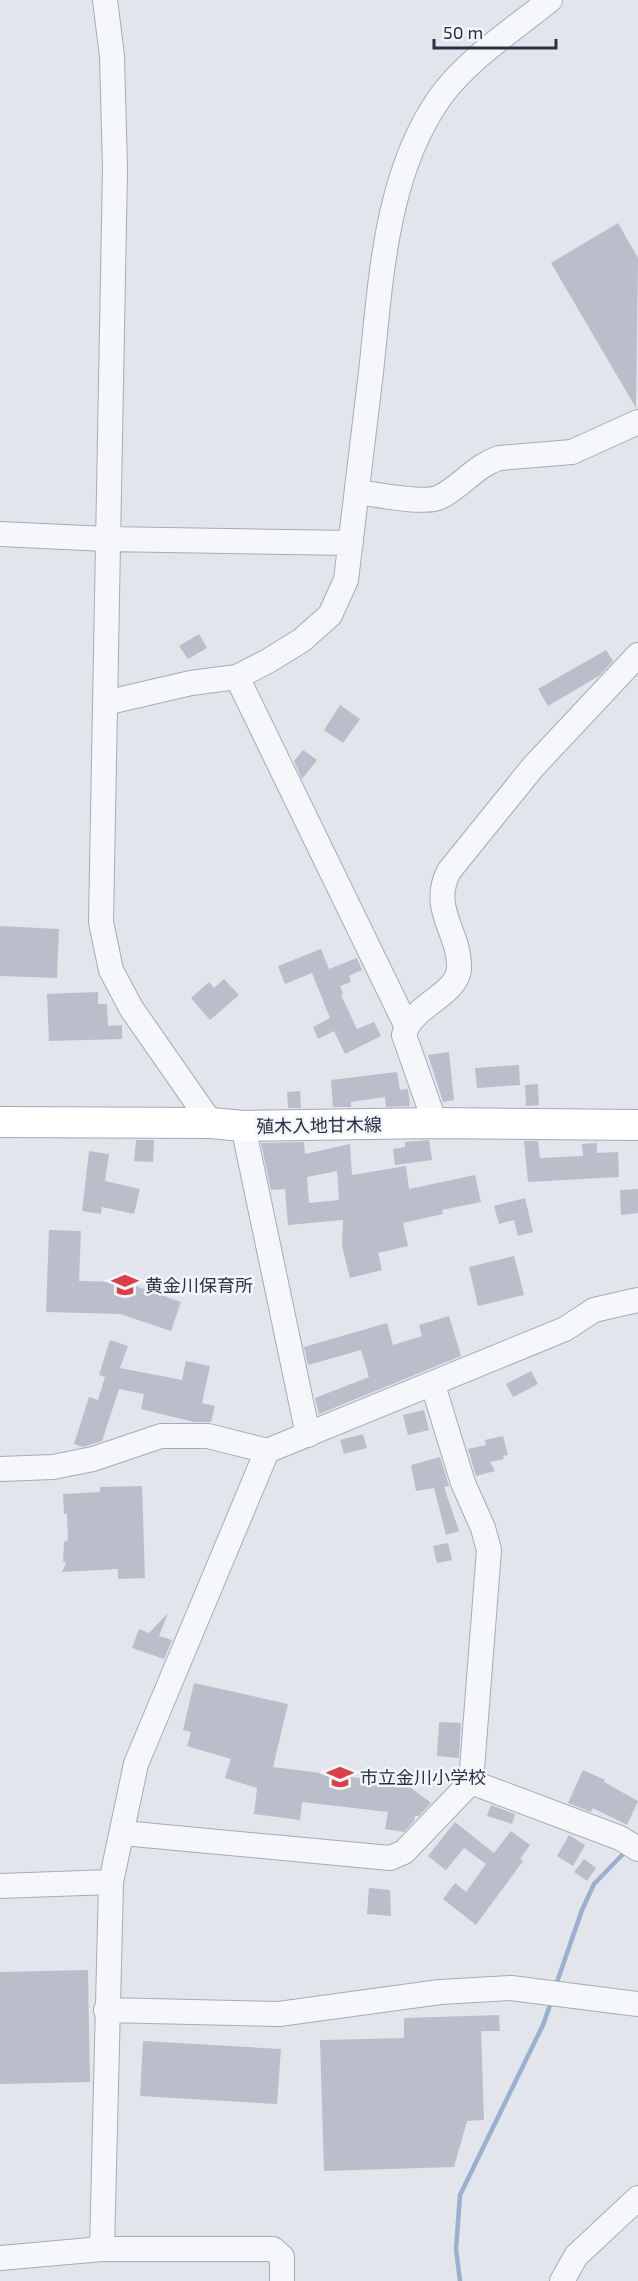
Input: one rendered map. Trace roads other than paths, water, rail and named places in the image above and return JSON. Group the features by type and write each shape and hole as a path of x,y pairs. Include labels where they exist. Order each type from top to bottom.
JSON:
{"main road":[{"name":"殖木入地甘木線","path":"0,1122 211,1123 243,1126 435,1122 638,1125"}],"street":[{"path":"105,0 112,56 115,168 106,539 101,922 111,970 131,1008 211,1123"},
{"path":"105,703 190,683 237,677 268,662 302,640 330,615 346,580 385,251 401,183 417,138 440,98 462,71 550,0"},
{"path":"357,492 423,499 438,498 487,462 499,458 572,452 638,423"},
{"path":"0,534 106,539 351,543"},
{"path":"435,1122 404,1035 406,1025 452,984 459,972 458,956 442,902 443,883 449,871 533,767 638,655"},
{"path":"237,677 406,1025"},
{"path":"243,1126 308,1435"},
{"path":"0,1469 53,1467 93,1459 161,1436 208,1436 267,1451 433,1385 565,1329 594,1310 638,1300"},
{"path":"123,1833 390,1858 404,1852 471,1782 489,1550 483,1528 463,1484 433,1385"},
{"path":"102,2249 106,2010 111,1882 136,1764 267,1451"},
{"path":"471,1782 620,1838 638,1849"},
{"path":"0,1886 111,1882"},
{"path":"106,2010 279,2014 440,1992 511,1988 637,2004"},
{"path":"562,2281 576,2256 638,2198"},
{"path":"0,2258 102,2249 273,2249 282,2257 282,2281"}],"waterway":[{"path":"556,1985 582,1910 594,1884 625,1852"},
{"path":"460,2281 456,2249 460,2195 543,2025 551,2002"}],"place":[{"name":"黄金川保育所","path":"125,1285"},
{"name":"市立金川小学校","path":"340,1777"}]}
